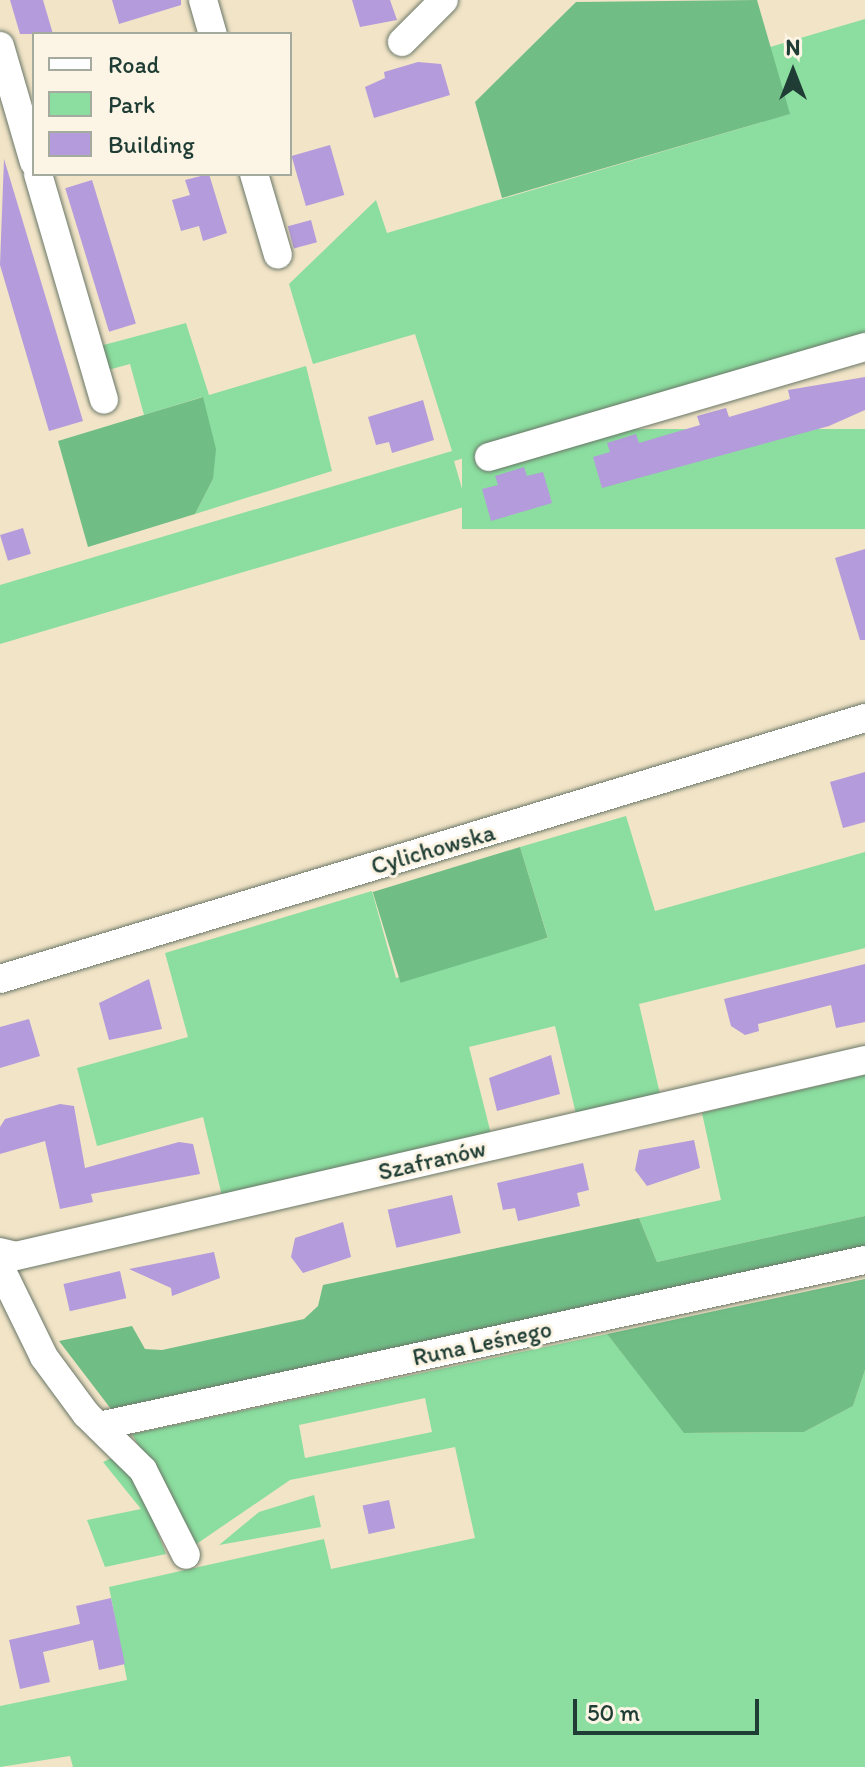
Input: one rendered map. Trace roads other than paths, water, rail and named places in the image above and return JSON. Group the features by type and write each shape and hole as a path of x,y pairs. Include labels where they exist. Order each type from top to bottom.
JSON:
{"street":[{"path":"203,0 212,32"},
{"path":"402,42 444,0"},
{"path":"0,46 32,155"},
{"path":"39,176 104,400"},
{"path":"255,176 278,255"},
{"path":"489,457 865,347"},
{"name":"Cylichowska","path":"0,979 865,718"},
{"name":"Szafranów","path":"0,1252 16,1256 865,1060"},
{"name":"Runa Leśnego","path":"99,1426 865,1260"},
{"path":"0,1267 44,1357 99,1426 143,1470 186,1555"}]}
